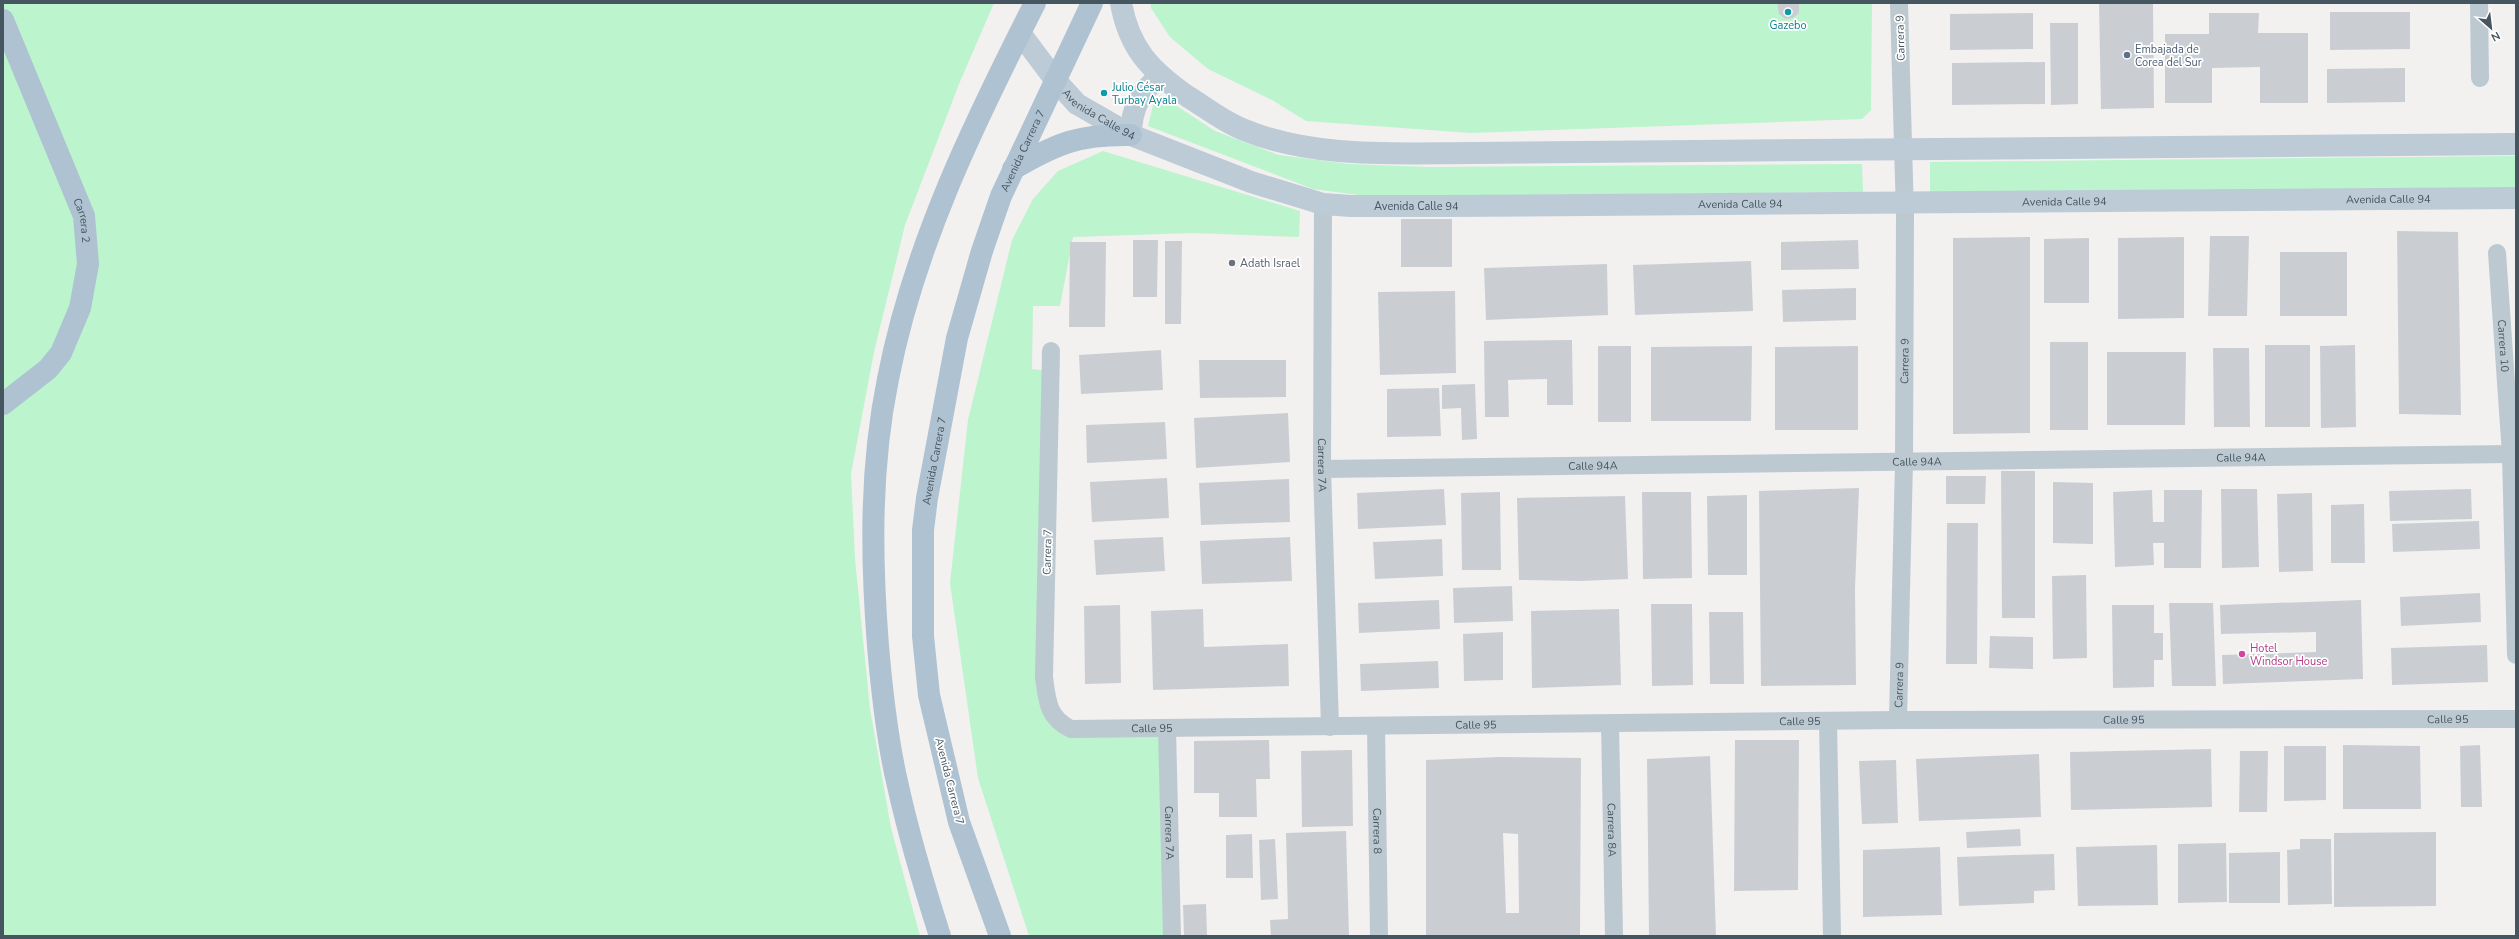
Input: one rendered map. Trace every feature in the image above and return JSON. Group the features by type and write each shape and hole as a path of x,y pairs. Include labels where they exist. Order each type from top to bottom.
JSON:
{"main road":[{"path":"940,936 898,786 884,708 873,560 872,527 875,475 888,378 902,322 928,237 966,142 1035,3"},
{"name":"Avenida Carrera 7","path":"1000,936 959,822 930,695 923,636 922,560 927,498 957,338 982,251 1001,196 1092,3"},
{"path":"1121,3 1131,39 1140,55 1161,76 1199,103 1242,129 1281,141 1340,151 1452,153 2516,144"},
{"name":"Carrera 2","path":"3,20 36,95 84,216 88,264 80,308 61,353 43,374 3,404"},
{"name":"Avenida Calle 94","path":"1020,33 1056,81 1077,104 1131,135 1251,182 1323,204 1351,206 1646,203 1904,204 2516,198"},
{"path":"1014,169 1067,141 1087,136 1131,135 1134,108 1141,95 1161,76"}],"street":[{"name":"Carrera 9","path":"1898,720 1904,462 1904,204 1899,3"},
{"path":"2479,3 2480,78"},
{"name":"Carrera 7A","path":"1323,204 1322,469 1330,727"},
{"name":"Carrera 10","path":"2497,253 2512,454 2516,655"},
{"name":"Carrera 7","path":"1051,351 1044,677 1051,713 1059,723 1071,729 1085,730"},
{"name":"Calle 94A","path":"1322,469 2512,454"},
{"name":"Calle 95","path":"1085,730 1898,720 2516,719"},
{"path":"1828,721 1832,936"},
{"name":"Carrera 8A","path":"1610,724 1614,936"},
{"name":"Carrera 8","path":"1376,726 1379,936"},
{"name":"Carrera 7A","path":"1167,729 1172,936"}],"green space":[{"path":"3,3 994,3 959,84 905,225 874,352 851,474 855,559 870,709 891,828 920,936 3,936"},
{"path":"1150,3 1872,3 1871,110 1862,119 1471,133 1306,121 1272,100 1208,69 1170,37 1151,8"},
{"path":"1160,95 1215,131 1279,155 1349,164 1428,167 1862,164 1863,192 1410,196 1359,195 1313,189 1148,126 1153,105"},
{"path":"1103,151 1300,211 1299,237 1193,233 1073,237 1060,306 1033,306 1032,369 1051,371 1044,677 1059,723 1167,729 1172,936 1029,936 978,778 950,583 968,420 1012,240 1033,199 1058,171"},
{"path":"2516,156 2516,188 1930,193 1930,162"}],"building":[{"name":"Gazebo","path":"1777,3 1799,3 1799,13 1793,18 1785,19 1779,14"},
{"name":"Embajada de Corea del Sur","path":"2099,3 2153,3 2154,108 2101,109"},
{"path":"2330,12 2410,12 2410,49 2330,50"},
{"path":"2033,13 2033,49 1950,50 1950,14"},
{"path":"2209,13 2259,13 2258,33 2308,33 2308,103 2260,103 2260,67 2212,68 2212,103 2165,103 2165,34 2209,34"},
{"path":"2050,23 2078,23 2078,104 2051,105"},
{"path":"2045,62 2045,104 1952,105 1952,63"},
{"path":"2405,68 2405,102 2327,103 2327,69"},
{"path":"1401,219 1452,219 1452,267 1401,267"},
{"path":"2397,231 2458,232 2461,415 2399,414"},
{"path":"2210,236 2249,236 2247,316 2208,316"},
{"path":"2030,237 2030,433 1953,434 1953,238"},
{"path":"2184,237 2184,318 2118,319 2118,238"},
{"path":"2089,238 2089,303 2044,303 2044,239"},
{"path":"1133,240 1158,240 1157,297 1133,297"},
{"path":"1858,240 1859,269 1781,270 1781,242"},
{"path":"1165,241 1182,241 1181,324 1165,324"},
{"path":"1070,242 1106,242 1105,327 1069,327"},
{"path":"2280,252 2347,252 2347,316 2280,316"},
{"path":"1751,261 1753,311 1635,315 1633,265"},
{"path":"1607,264 1608,315 1486,320 1484,268"},
{"path":"1856,288 1856,320 1783,322 1782,290"},
{"path":"1455,291 1456,373 1380,375 1378,292"},
{"path":"1572,340 1573,405 1547,405 1547,379 1508,380 1509,417 1485,417 1484,341"},
{"path":"2050,342 2088,342 2088,430 2050,430"},
{"path":"2265,345 2310,345 2310,427 2265,427"},
{"path":"2355,345 2356,427 2321,428 2320,346"},
{"path":"1598,346 1631,346 1631,422 1598,422"},
{"path":"1752,346 1751,421 1651,421 1651,347"},
{"path":"1858,346 1858,430 1775,430 1775,347"},
{"path":"2213,348 2249,348 2250,427 2214,427"},
{"path":"1161,350 1163,390 1081,394 1079,355"},
{"path":"2107,352 2186,352 2185,425 2107,425"},
{"path":"1199,360 1286,360 1286,397 1200,398"},
{"path":"1475,384 1477,439 1462,440 1461,408 1442,409 1442,385"},
{"path":"1439,388 1441,436 1387,437 1387,389"},
{"path":"1288,413 1290,462 1196,468 1194,418"},
{"path":"1165,422 1167,459 1087,463 1086,425"},
{"path":"2001,471 2035,471 2035,618 2002,618"},
{"path":"1946,476 1986,476 1985,504 1946,504"},
{"path":"1167,478 1169,518 1092,522 1090,482"},
{"path":"1289,479 1290,522 1201,525 1199,483"},
{"path":"2053,482 2093,483 2093,544 2053,543"},
{"path":"1859,488 1855,589 1856,685 1761,686 1759,491"},
{"path":"1444,489 1446,525 1358,529 1357,493"},
{"path":"2221,489 2257,489 2259,567 2222,568"},
{"path":"2471,489 2472,519 2390,521 2389,491"},
{"path":"2152,490 2153,522 2164,522 2164,490 2202,490 2201,568 2164,568 2164,543 2153,543 2154,565 2115,567 2113,492"},
{"path":"1500,492 1501,570 1462,570 1461,493"},
{"path":"1642,492 1691,492 1692,578 1643,579"},
{"path":"2312,493 2313,571 2279,572 2277,494"},
{"path":"1747,495 1747,575 1708,575 1707,496"},
{"path":"1625,496 1628,579 1581,581 1519,580 1517,498"},
{"path":"2364,504 2365,563 2331,563 2331,505"},
{"path":"2479,521 2480,549 2393,552 2392,524"},
{"path":"1947,523 1978,523 1977,664 1946,664"},
{"path":"1163,537 1165,571 1096,575 1094,540"},
{"path":"1290,537 1292,581 1202,584 1200,541"},
{"path":"1442,539 1443,576 1375,579 1373,542"},
{"path":"2086,575 2087,658 2053,659 2052,576"},
{"path":"1512,586 1513,621 1454,623 1453,588"},
{"path":"2480,593 2481,622 2401,626 2400,597"},
{"path":"1439,600 1440,629 1359,633 1358,603"},
{"path":"2361,600 2363,679 2223,684 2222,655 2316,652 2316,632 2221,634 2220,605"},
{"path":"2169,603 2213,603 2216,686 2172,686"},
{"path":"1651,604 1692,604 1693,685 1652,686"},
{"path":"1120,605 1121,683 1085,684 1084,606"},
{"path":"2112,605 2154,605 2154,633 2163,633 2163,660 2154,660 2154,687 2113,688"},
{"path":"1203,609 1204,647 1288,644 1289,686 1153,690 1151,611"},
{"path":"1619,609 1621,685 1532,688 1531,611"},
{"path":"1709,612 1743,612 1744,684 1710,684"},
{"path":"1503,632 1503,680 1464,681 1463,634"},
{"path":"1990,636 2033,637 2033,669 1989,668"},
{"path":"2487,645 2488,682 2392,685 2391,648"},
{"path":"1438,661 1439,688 1361,691 1360,664"},
{"path":"1269,740 1270,779 1256,779 1257,817 1219,817 1219,793 1194,793 1194,741"},
{"path":"1735,740 1799,740 1798,890 1734,891"},
{"path":"2343,745 2420,746 2421,809 2343,809"},
{"path":"2480,745 2482,807 2461,807 2460,746"},
{"path":"2284,746 2326,746 2326,800 2284,801"},
{"path":"2211,749 2212,807 2071,810 2070,752"},
{"path":"1352,750 1353,826 1302,827 1301,751"},
{"path":"2240,751 2268,751 2267,812 2239,812"},
{"path":"2039,754 2041,817 1919,821 1916,759"},
{"path":"1710,756 1716,936 1649,936 1647,759"},
{"path":"1500,757 1581,758 1580,936 1426,936 1426,760","holes":["1503,833 1518,834 1519,913 1506,913"]},
{"path":"1896,760 1898,823 1862,824 1859,761"},
{"path":"2020,829 2021,846 1967,848 1966,832"},
{"path":"1346,831 1349,936 1271,936 1270,920 1288,919 1286,833"},
{"path":"2436,832 2436,906 2334,907 2334,833"},
{"path":"1252,834 1253,878 1226,878 1226,835"},
{"path":"1275,839 1278,899 1261,900 1259,840"},
{"path":"2300,839 2331,839 2332,904 2288,905 2287,850 2300,849"},
{"path":"2226,843 2227,902 2178,903 2178,844"},
{"path":"2157,845 2158,905 2078,906 2076,847"},
{"path":"1940,847 1942,915 1863,917 1863,850"},
{"path":"2280,852 2280,903 2229,903 2229,853"},
{"path":"2054,854 2055,890 2034,891 2034,903 1959,906 1957,857"},
{"path":"1206,904 1207,936 1184,936 1183,905"}],"place":[{"name":"Gazebo","path":"1788,12"},
{"name":"Embajada de Corea del Sur","path":"2127,55"},
{"name":"Julio César Turbay Ayala","path":"1104,93"},
{"name":"Adath Israel","path":"1232,263"},
{"name":"Hotel Windsor House","path":"2242,654"}]}
